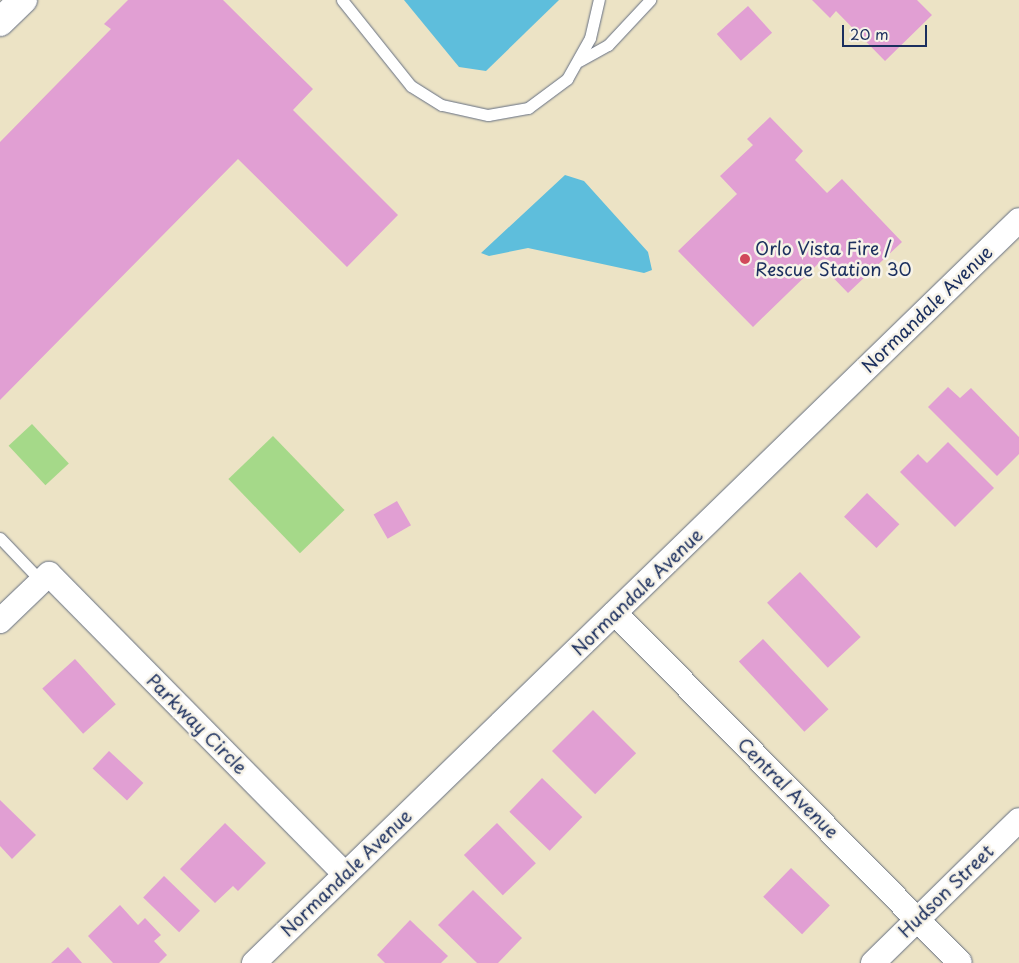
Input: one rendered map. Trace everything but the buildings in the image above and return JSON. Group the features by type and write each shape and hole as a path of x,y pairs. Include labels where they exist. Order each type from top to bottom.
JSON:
{"main road":[{"path":"0,22 23,0"}],"street":[{"name":"Normandale Avenue","path":"254,963 344,873 615,613 1019,220"},
{"path":"0,621 45,578"},
{"name":"Parkway Circle","path":"45,578 344,873"},
{"name":"Central Avenue","path":"615,613 960,963"},
{"name":"Hudson Street","path":"873,963 1019,820"}],"lane":[{"path":"342,0 411,86 456,110 488,115 528,108 557,89 578,61 596,19 599,0"},
{"path":"578,61 608,45 650,0"},
{"path":"0,538 45,578"}],"green space":[{"path":"32,424 69,463 45,485 9,446"},
{"path":"273,436 345,510 300,553 228,479"}],"water":[{"path":"404,0 559,0 486,71 459,67"},
{"path":"565,175 584,181 648,252 652,270 644,273 528,248 489,256 481,253"}],"place":[{"name":"Orlo Vista Fire / Rescue Station 30","path":"745,259"}]}
